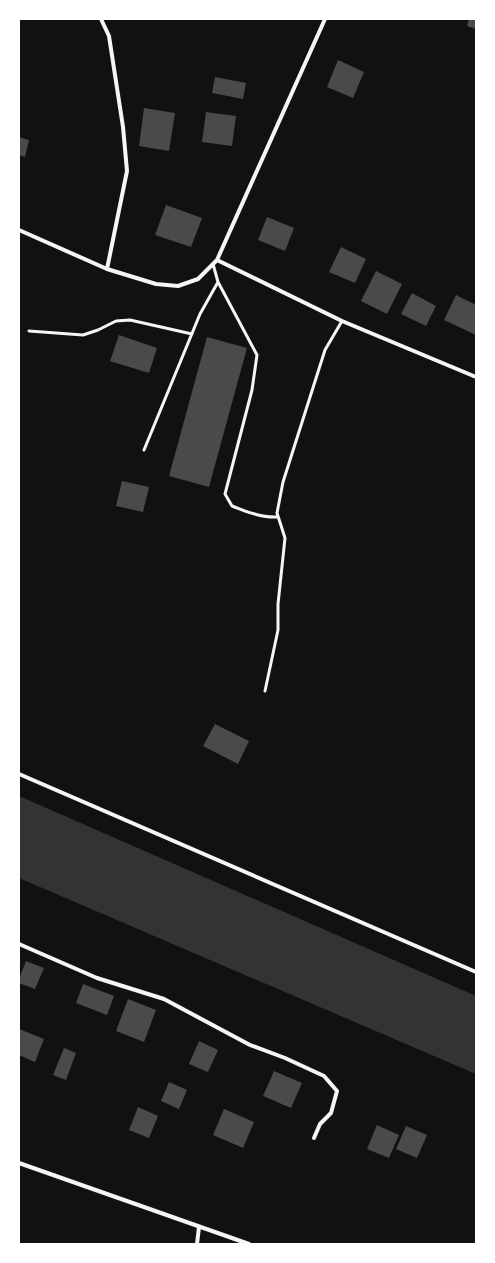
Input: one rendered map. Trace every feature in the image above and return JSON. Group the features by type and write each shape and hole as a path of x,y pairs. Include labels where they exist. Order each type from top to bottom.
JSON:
{"street":[{"path":"101,19 109,36 123,128 127,172 107,269"},
{"path":"19,230 107,269 156,284 178,286 198,280 217,260 325,19"},
{"path":"217,260 342,321 476,377"},
{"path":"19,774 476,972"},
{"path":"19,944 97,978 164,999 250,1045 285,1058 324,1076 337,1091 331,1113 320,1124 314,1138"},
{"path":"19,1163 249,1244"},
{"path":"196,1244 199,1227"}],"lane":[{"path":"213,264 218,282 256,355 252,390 225,494 232,506 254,514 273,518 278,517"},
{"path":"144,450 200,314 218,282"},
{"path":"28,331 83,335 98,330 116,321 130,320 192,334"},
{"path":"265,691 278,630 278,604 286,538 277,513 283,482 325,350 342,321"}],"shaded area":[{"path":"19,796 476,996 476,1074 19,878"}],"building":[{"path":"469,19 476,19 476,29 467,26"},
{"path":"338,60 364,72 353,98 327,87"},
{"path":"215,77 246,83 243,99 212,93"},
{"path":"144,108 175,113 169,151 139,146"},
{"path":"206,112 236,116 232,146 202,142"},
{"path":"19,137 29,140 25,157 19,155"},
{"path":"166,205 202,218 191,247 155,235"},
{"path":"267,217 294,228 285,251 258,240"},
{"path":"341,247 366,259 355,283 329,272"},
{"path":"376,271 402,284 387,314 361,301"},
{"path":"412,293 436,306 426,326 401,314"},
{"path":"456,295 476,305 476,335 444,320"},
{"path":"119,335 157,348 149,373 110,361"},
{"path":"207,337 247,348 209,487 169,476"},
{"path":"122,481 149,487 143,512 116,506"},
{"path":"215,724 249,741 238,764 203,746"},
{"path":"26,961 44,968 35,989 19,983 19,979"},
{"path":"83,984 114,996 107,1015 76,1003"},
{"path":"128,999 156,1010 144,1042 116,1031"},
{"path":"19,1029 44,1039 35,1062 19,1055"},
{"path":"199,1041 218,1050 208,1072 189,1064"},
{"path":"64,1048 76,1053 66,1080 53,1075"},
{"path":"274,1071 302,1083 291,1108 263,1096"},
{"path":"169,1082 187,1090 179,1109 161,1101"},
{"path":"138,1107 158,1116 149,1138 129,1130"},
{"path":"224,1109 254,1122 243,1148 213,1135"},
{"path":"377,1125 399,1135 389,1158 367,1149"},
{"path":"406,1126 427,1135 417,1158 396,1149"}]}
